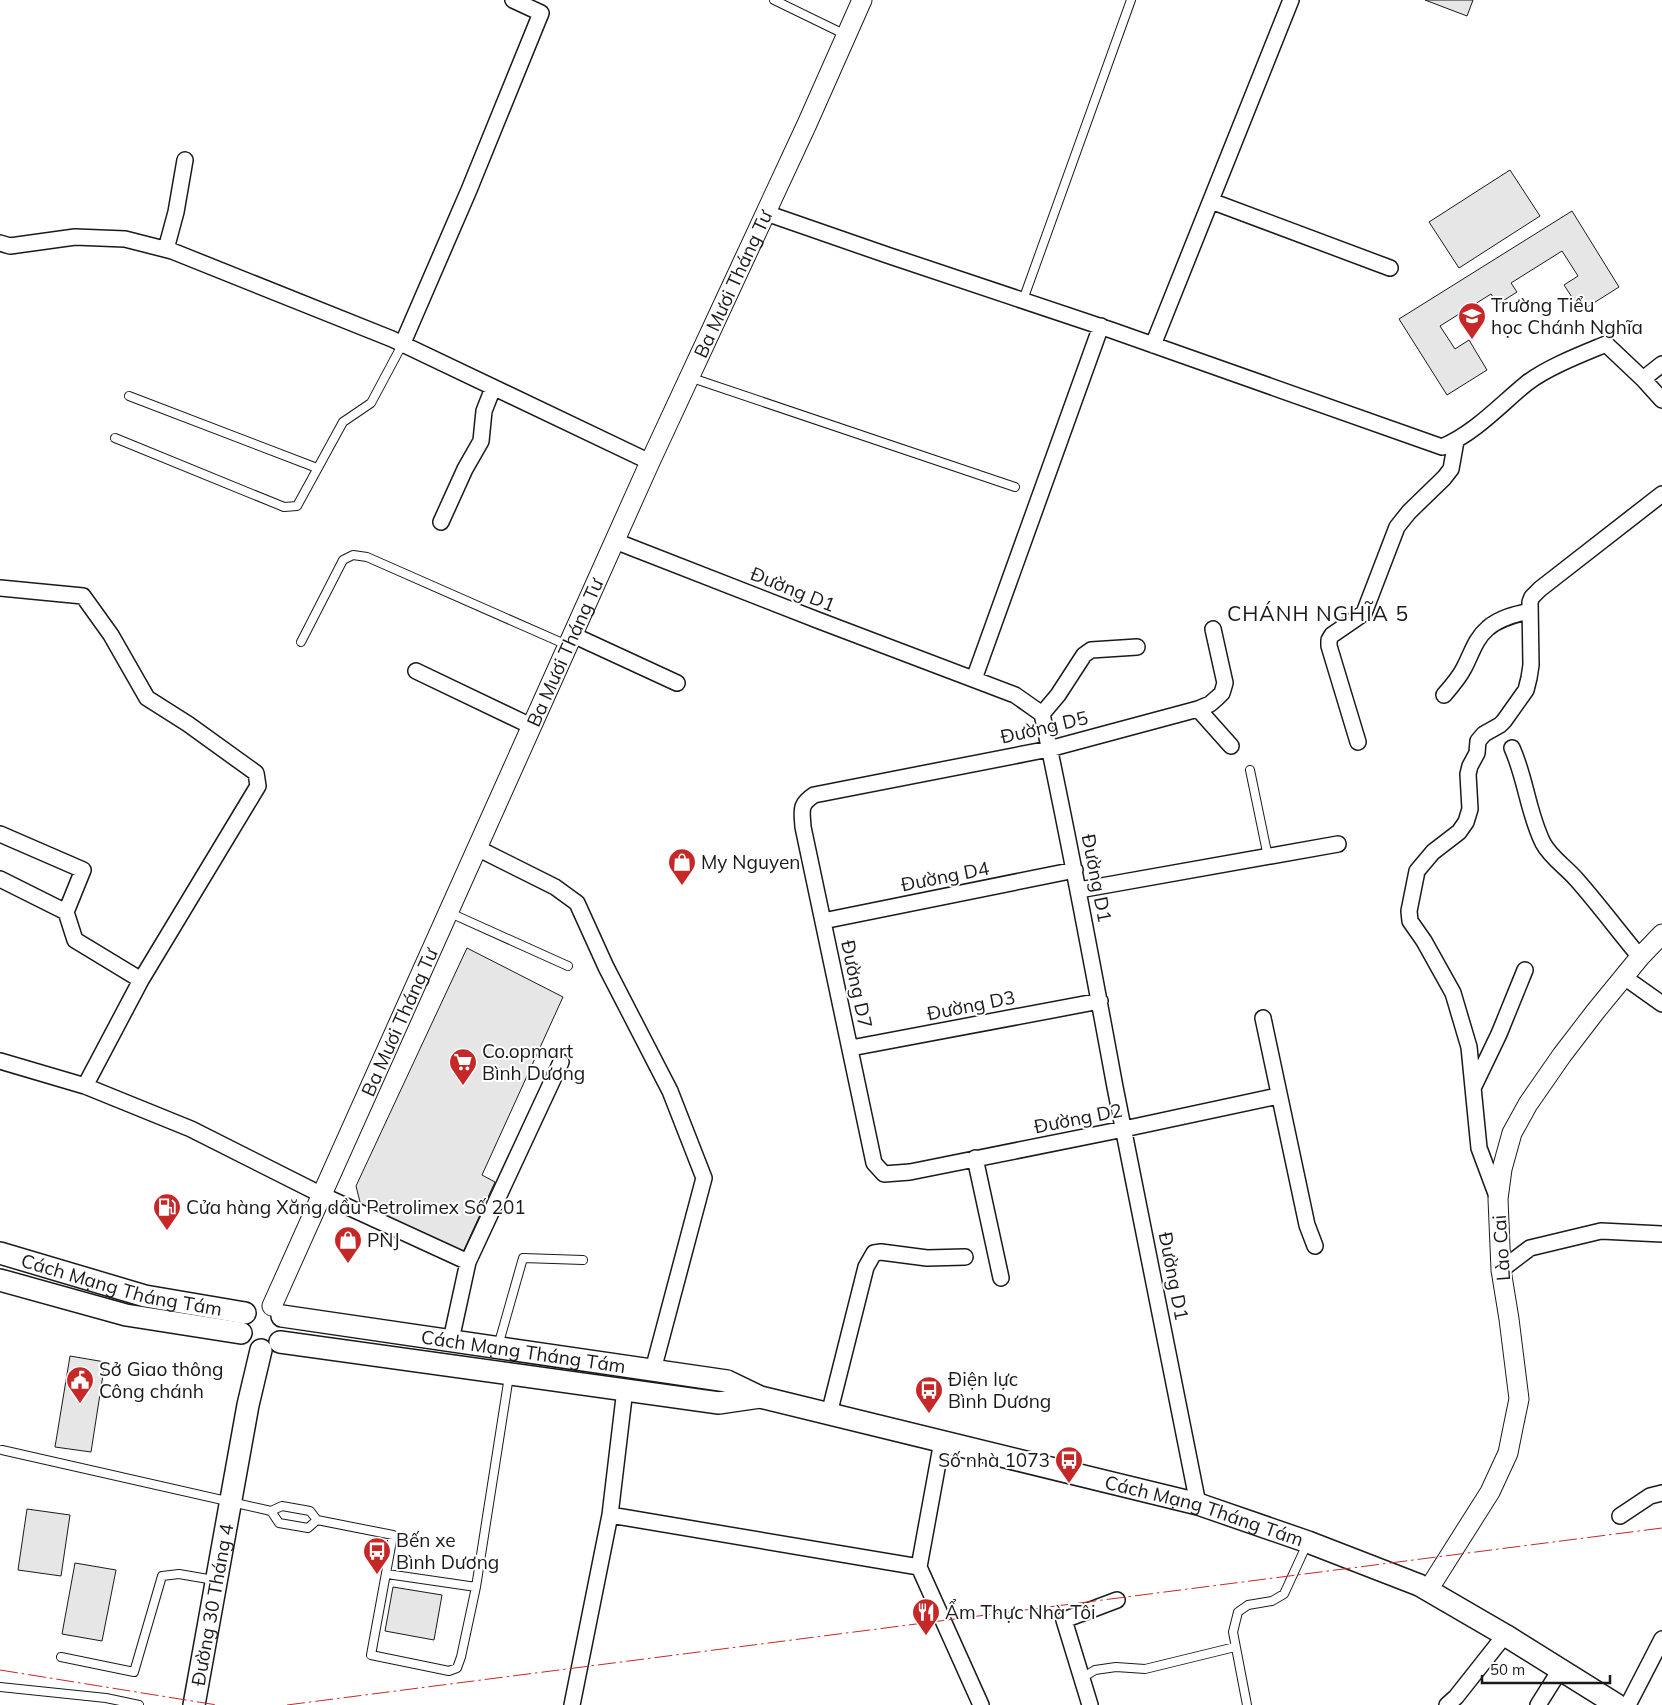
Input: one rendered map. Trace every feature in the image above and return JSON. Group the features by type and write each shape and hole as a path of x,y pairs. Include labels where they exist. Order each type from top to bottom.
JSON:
{"main road":[{"name":"Cách Mạng Tháng Tám","path":"0,1253 243,1323"},
{"name":"Cách Mạng Tháng Tám","path":"0,1280 126,1315 243,1323"},
{"path":"231,1503 248,1405 271,1346 286,1329 277,1311 258,1305 243,1323 248,1345 271,1346"},
{"name":"Cách Mạng Tháng Tám","path":"277,1311 498,1348 727,1381 760,1397 1198,1504 1308,1542 1418,1584 1505,1635 1616,1705"},
{"name":"Cách Mạng Tháng Tám","path":"271,1346 510,1374 719,1403 760,1397"},
{"name":"Đường 30 Tháng 4","path":"194,1705 231,1503"}],"street":[{"path":"402,345 469,190 541,13 513,0"},
{"name":"Ba Mươi Tháng Tư","path":"277,1311 322,1195 448,912 650,462 766,213 862,0"},
{"path":"1153,344 1291,0"},
{"path":"166,249 176,212 185,160"},
{"path":"1211,201 1390,268"},
{"path":"766,213 1101,326 1442,447 1456,441 1529,382 1574,357 1606,344 1662,400"},
{"path":"0,243 10,246 75,237 125,239 166,249 392,340 650,462"},
{"path":"974,680 1101,326"},
{"path":"1643,379 1662,364"},
{"path":"441,522 465,469 481,441 484,411 494,388"},
{"path":"1358,742 1329,646 1329,640 1332,635 1364,613 1397,528 1409,512 1451,469 1456,441"},
{"path":"1498,1199 1479,1148 1469,1047 1453,993 1424,941 1410,921 1409,911 1417,871 1433,852 1459,832 1466,822 1470,808 1468,774 1470,766 1478,753 1478,741 1484,734 1504,721 1526,690 1531,665 1530,611 1532,597 1662,494"},
{"name":"Đường D1","path":"615,541 1015,695 1042,714 1079,890 1198,1504"},
{"path":"0,588 83,596 111,635 147,698 188,724 256,773 258,786 142,980 86,1086"},
{"path":"1444,695 1464,669 1472,648 1489,626 1514,615 1530,611"},
{"name":"Đường D5","path":"806,800 814,795 1049,749 1198,709 1210,704 1222,693 1225,683 1213,629"},
{"path":"570,640 677,683"},
{"path":"1042,714 1058,695 1084,655 1091,650 1137,648"},
{"path":"416,671 531,726"},
{"path":"1198,709 1231,746"},
{"path":"1512,748 1521,767 1536,826 1543,843 1550,854 1578,881 1640,957"},
{"name":"Đường D7","path":"806,800 802,807 804,826 823,921 874,1163 884,1174"},
{"path":"0,834 83,870 66,912 75,940 142,980"},
{"path":"1079,890 1338,844"},
{"path":"477,848 555,888 577,903 606,967 670,1091 704,1178 653,1370"},
{"name":"Đường D4","path":"823,921 1075,870"},
{"path":"0,879 66,912"},
{"name":"Lào Cai","path":"1428,1590 1490,1492 1508,1453 1518,1399 1509,1319 1500,1270 1498,1199 1502,1169 1512,1133 1528,1104 1584,1026 1640,957 1662,934"},
{"path":"1474,1086 1499,1034 1525,970"},
{"path":"1624,977 1662,1004"},
{"name":"Đường D3","path":"851,1048 1100,1001"},
{"path":"1263,1018 1278,1096 1307,1225 1315,1246"},
{"path":"0,1061 86,1086 190,1129 322,1195 468,1262"},
{"path":"450,1340 468,1262 561,1062"},
{"name":"Đường D2","path":"884,1174 910,1172 1124,1130 1278,1096"},
{"path":"975,1158 1001,1278"},
{"path":"1500,1270 1530,1248 1601,1231 1662,1234"},
{"path":"829,1414 866,1267 874,1253 882,1252 927,1258 966,1257"},
{"path":"572,1705 610,1515 625,1390"},
{"path":"942,1441 919,1567 981,1705"},
{"path":"1620,1516 1650,1496 1662,1493"},
{"path":"610,1515 919,1567"},
{"path":"1090,1705 1064,1620 1117,1600"},
{"path":"1447,1705 1456,1697 1505,1635"},
{"path":"1628,1705 1662,1639"},
{"path":"1538,1705 1560,1670"}],"lane":[{"path":"774,0 846,35"},
{"path":"1022,300 1132,0"},
{"path":"115,438 284,507 297,506 343,422 352,414 366,408 376,397 402,345"},
{"path":"689,377 1015,487"},
{"path":"129,396 317,468"},
{"path":"301,642 343,560 352,554 367,557 570,640"},
{"path":"1250,770 1268,857"},
{"path":"448,912 568,966"},
{"path":"498,1348 522,1258 584,1260"},
{"path":"2,1450 271,1511 282,1506 310,1511 317,1520 394,1535 371,1655 449,1670 456,1668 461,1657 476,1587 510,1374"},
{"path":"271,1511 279,1523 308,1528 317,1520"},
{"path":"1248,1705 1233,1632 1238,1612 1248,1605 1272,1601 1284,1594 1308,1542"},
{"path":"61,1657 134,1672 162,1576 178,1574 216,1581"},
{"path":"387,1574 476,1587"},
{"path":"1082,1678 1095,1670 1116,1666 1145,1669 1236,1647"},
{"path":"0,1687 139,1705"}],"building":[{"path":"1425,0 1473,0 1467,16"},
{"path":"1510,170 1540,216 1459,268 1429,222"},
{"path":"1572,211 1619,287 1581,311 1564,285 1578,276 1562,251 1511,283 1517,292 1498,304 1491,294 1440,326 1455,349 1469,340 1487,370 1447,395 1399,319"},
{"name":"Co.opmart Bình Dương","path":"467,948 563,997 482,1175 495,1182 463,1252 361,1206 356,1186"},
{"name":"Sở Giao thông Công chánh","path":"70,1356 105,1362 91,1452 55,1447"},
{"path":"27,1509 70,1515 61,1576 18,1570"},
{"path":"75,1563 116,1570 102,1641 62,1634"},
{"path":"393,1587 442,1595 434,1640 385,1631"}],"power":[{"path":"287,1705 1662,1528"},
{"path":"0,1670 217,1705"}],"place":[{"name":"Trường Tiểu học Chánh Nghĩa","path":"1472,340"},
{"name":"My Nguyen","path":"682,886"},
{"name":"Co.opmart Bình Dương","path":"463,1086"},
{"name":"Cửa hàng Xăng dầu Petrolimex Số 201","path":"167,1231"},
{"name":"PNJ","path":"348,1264"},
{"name":"Sở Giao thông Công chánh","path":"80,1404"},
{"name":"Điện lực Bình Dương","path":"929,1414"},
{"name":"Số nhà 1073","path":"1069,1484"},
{"name":"Bến xe Bình Dương","path":"377,1575"},
{"name":"Ẩm Thực Nhà Tôi","path":"926,1636"}],"district":[{"name":"CHÁNH NGHĨA 5","path":"1318,613"}]}
